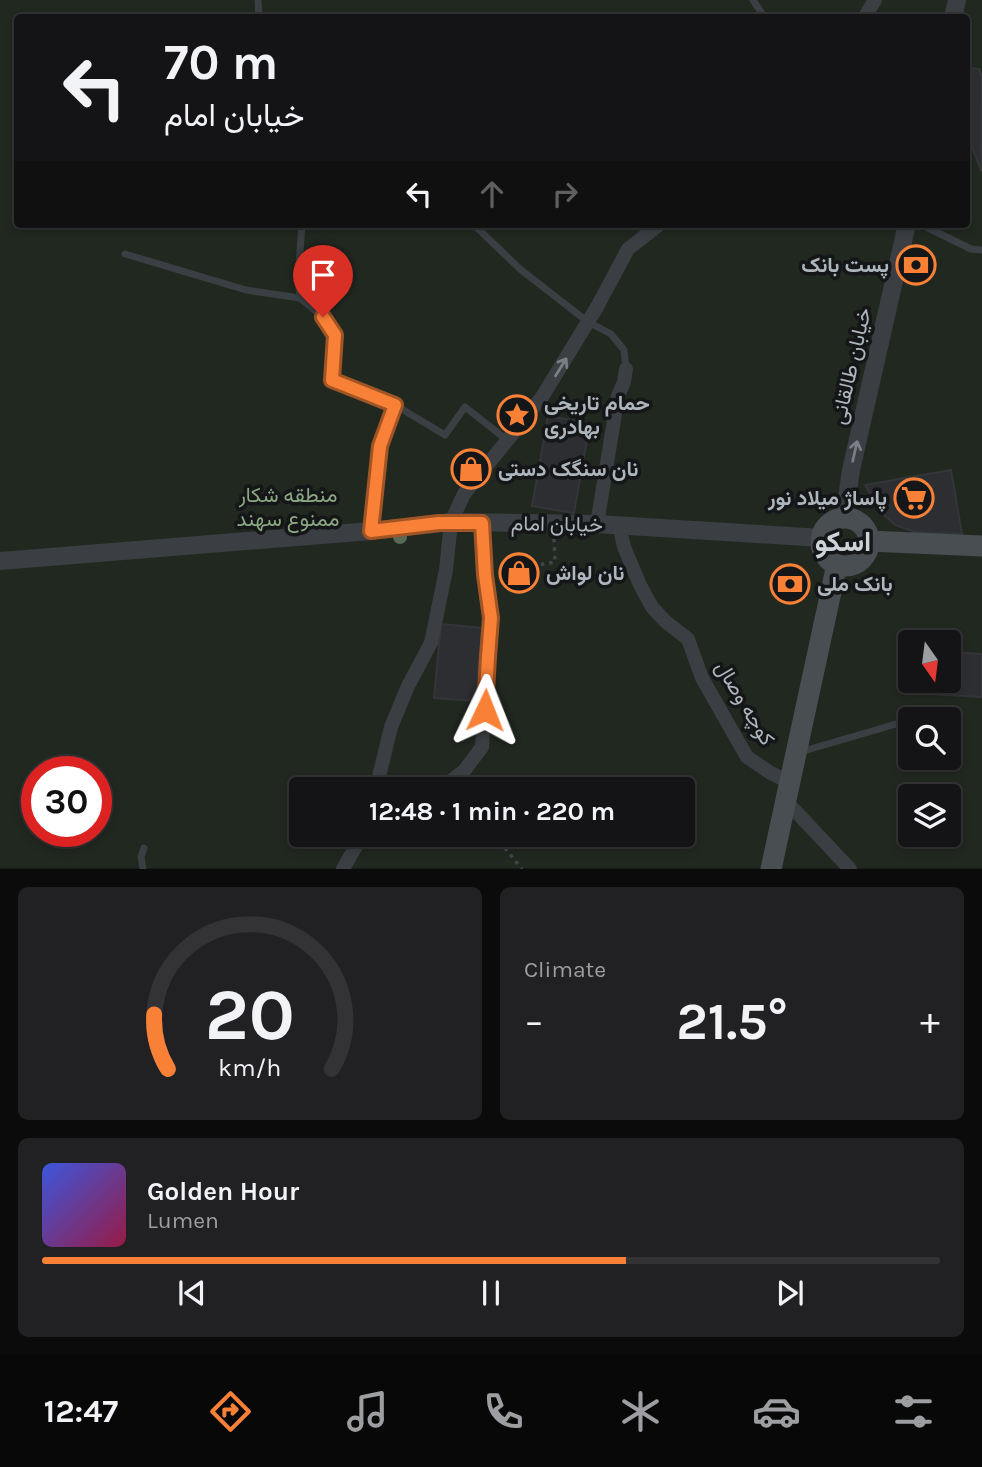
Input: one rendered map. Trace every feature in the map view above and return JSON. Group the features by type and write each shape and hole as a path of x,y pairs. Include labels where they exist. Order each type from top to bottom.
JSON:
{"main road":[{"path":"844,518 864,527 869,541 868,549 859,562 844,566 836,565 824,554 821,538 829,524 844,518"},
{"path":"869,541 982,546"},
{"path":"771,869 836,565"}],"street":[{"path":"379,777 391,727 408,686 431,643 446,570 451,522 464,494 542,397 628,249 655,228"},
{"name":"خیابان طالقانی","path":"844,518 851,470 906,228"},
{"path":"597,524 618,396 626,369"},
{"name":"خیابان امام","path":"0,561 451,522 597,524 821,538"},
{"path":"456,777 464,771 482,747 491,618 482,523"},
{"name":"کوچه وصال","path":"619,525 624,547 652,607 688,639 702,678 747,757 769,772 787,791 850,869"},
{"path":"343,869 355,847"}],"lane":[{"path":"300,298 298,279 302,228"},
{"path":"477,228 520,269 588,322 611,334 624,350 626,369"},
{"path":"928,228 971,249 982,250"},
{"path":"125,254 246,290 300,298 323,317 335,335 332,380 395,405 445,435 465,407 508,440"},
{"path":"371,531 380,446 395,405"},
{"path":"796,753 898,723"},
{"path":"143,869 141,857 144,848"}],"path":[{"path":"485,575 555,562 552,523"},
{"path":"504,847 522,869"}],"green space":[{"name":"منطقه شکار ممنوع سهند","path":"0,0 982,0 982,868 0,868"}],"building":[{"path":"970,68 979,69 982,78 981,171 970,141"},
{"path":"548,416 590,423 574,513 532,506"},
{"name":"پاساژ میلاد نور","path":"951,470 962,534 915,532 895,525 880,511 865,485"},
{"path":"441,624 482,628 475,701 434,698"},
{"path":"961,653 982,654 982,697 932,694 961,693"}],"place":[{"name":"پست بانک","path":"916,265"},
{"name":"حمام تاریخی بهادری","path":"517,415"},
{"name":"نان سنگک دستی","path":"471,469"},
{"name":"پاساژ میلاد نور","path":"914,498"},
{"name":"نان لواش","path":"519,573"},
{"name":"بانک ملی","path":"790,584"}],"district":[{"name":"اسکو","path":"843,541"}],"route":[{"path":"323,317 335,335 332,380 395,405 380,446 371,531 451,522 482,523 491,618 485,710"}]}
